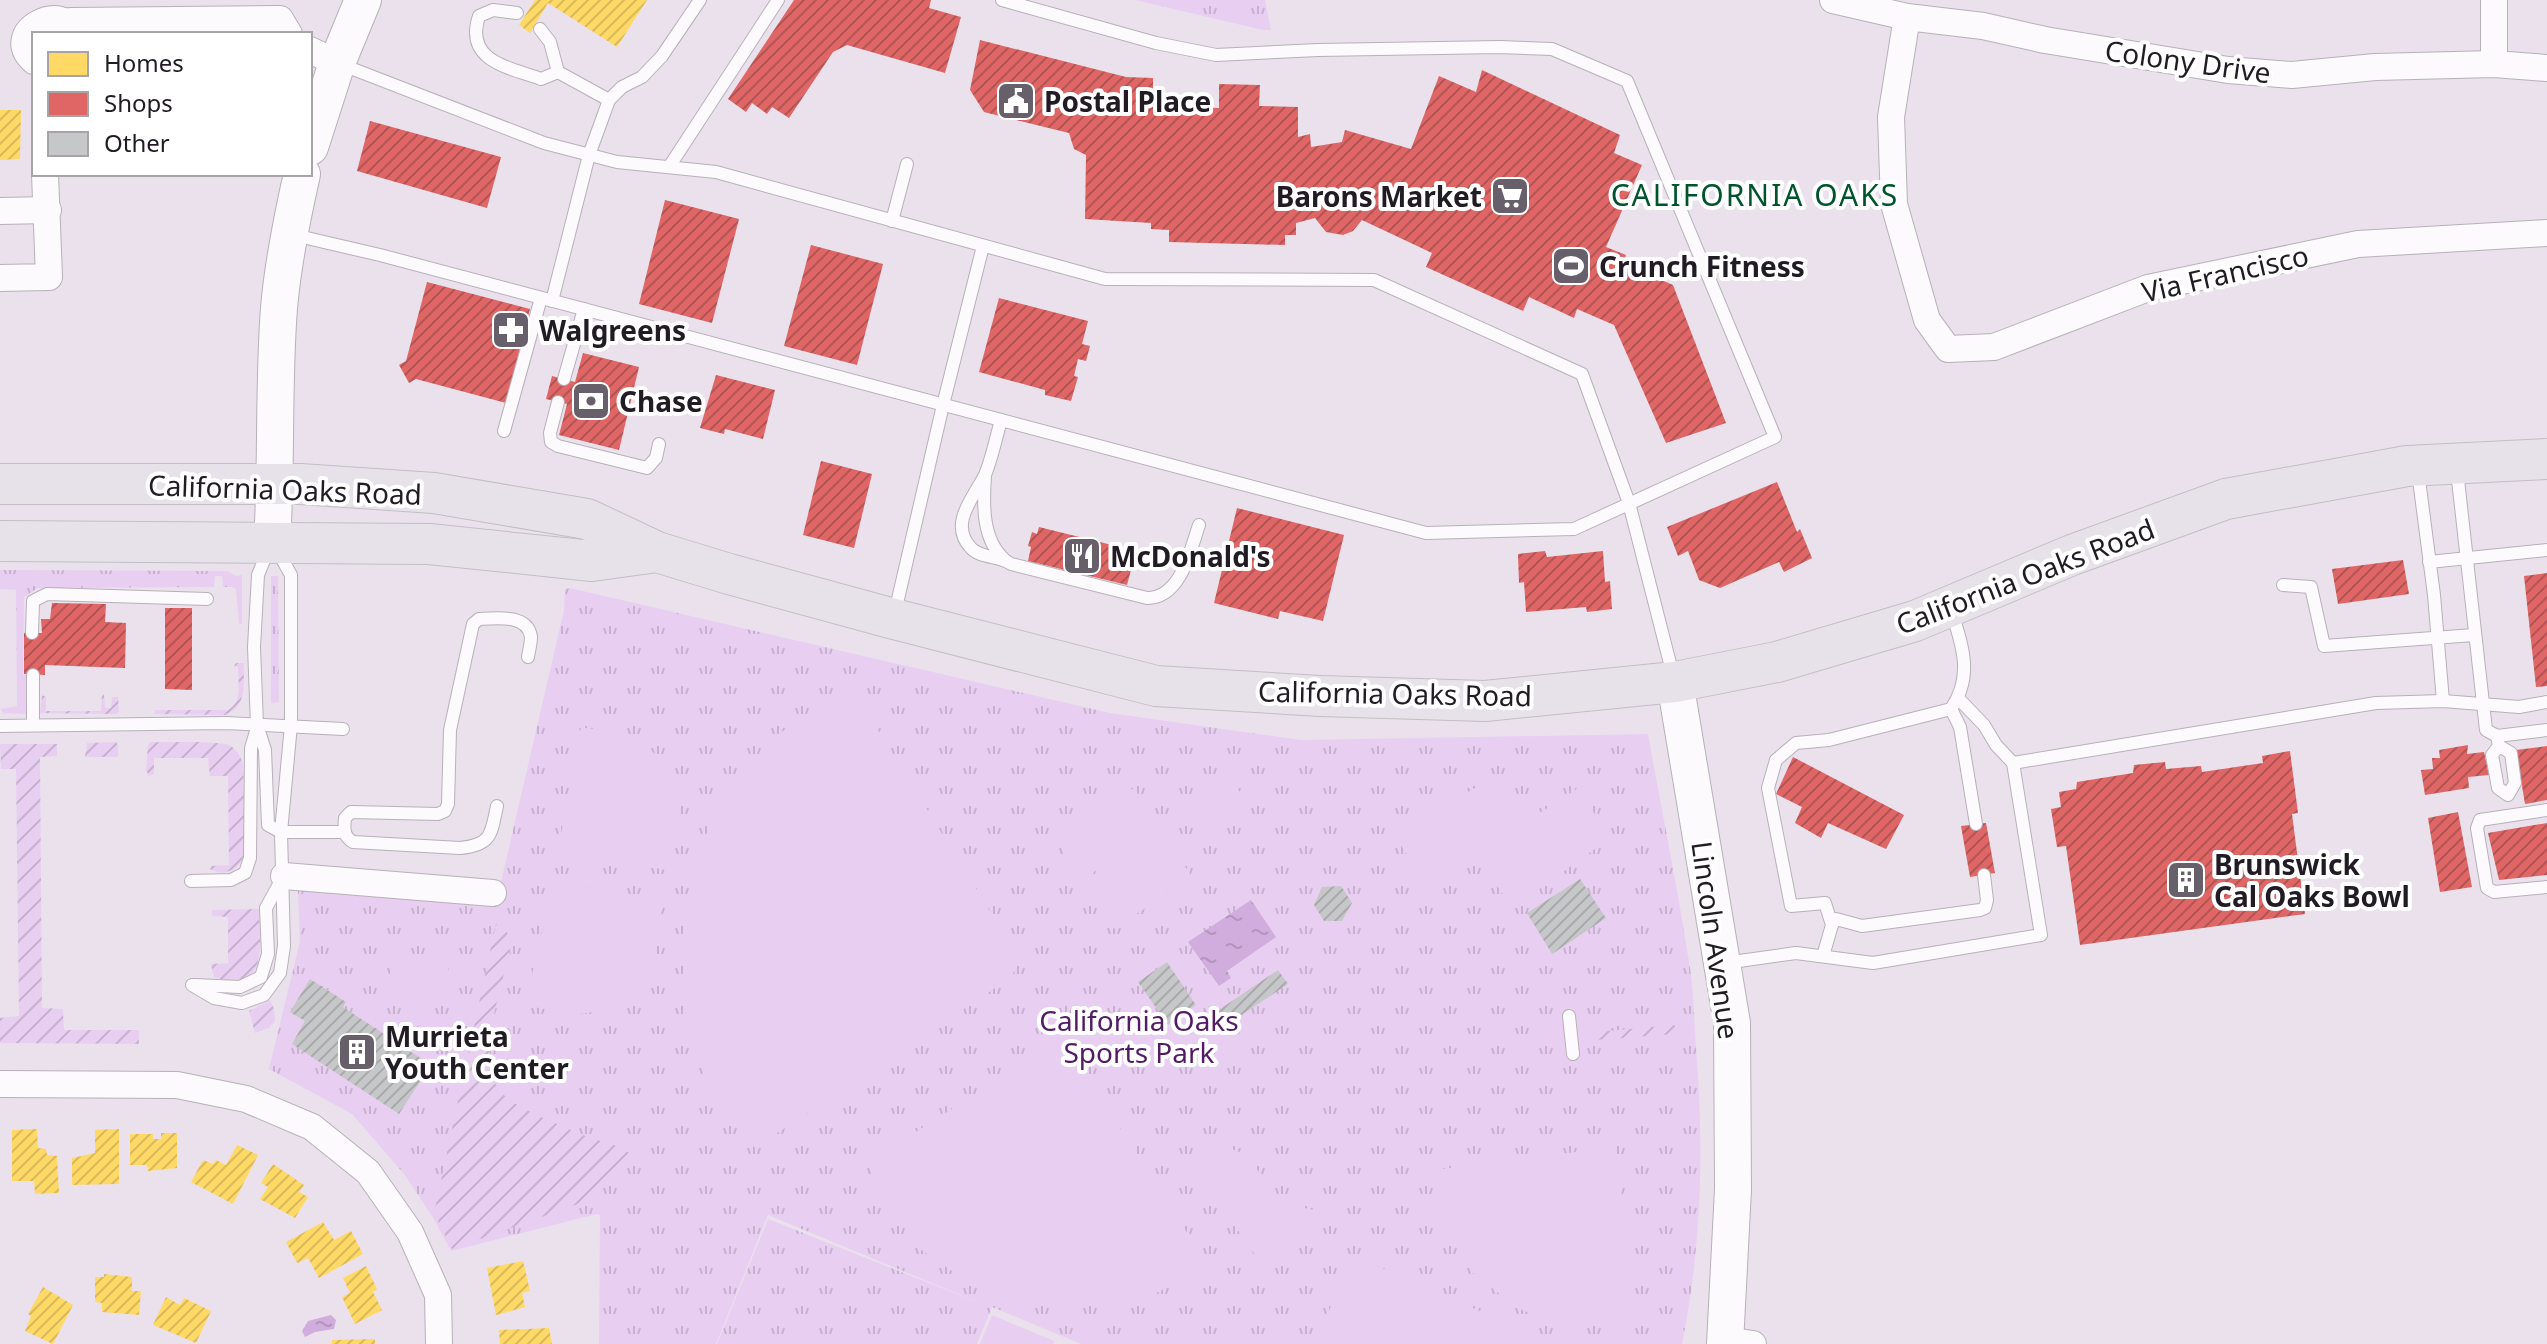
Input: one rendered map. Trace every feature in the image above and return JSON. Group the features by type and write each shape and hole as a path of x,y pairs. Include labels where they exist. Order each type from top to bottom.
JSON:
{"main road":[{"name":"California Oaks Road","path":"0,484 300,484 434,493 587,519 657,552 894,619 1156,686 1320,696 1485,701 1675,682 1777,662 1915,621 2072,555 2226,499 2436,464 2547,459"},
{"name":"California Oaks Road","path":"0,541 429,544 592,561 657,552"}],"street":[{"path":"312,134 324,56 363,0"},
{"name":"Colony Drive","path":"1833,0 1907,17 1983,26 2045,40 2228,70 2292,75 2375,67 2494,64 2547,68"},
{"path":"2494,0 2494,64"},
{"path":"19,55 17,34 30,10 57,9 72,27 220,27 280,19 288,32"},
{"name":"Via Francisco","path":"1907,17 1891,117 1894,204 1927,320 1948,349 1994,347 2148,288 2358,244 2547,233"},
{"path":"0,278 49,277 45,176"},
{"path":"272,542 280,307 289,234 302,176"},
{"path":"0,211 48,210"},
{"name":"Lincoln Avenue","path":"1675,682 1732,1023 1735,1343"},
{"path":"284,876 493,893"},
{"path":"0,1084 177,1085 246,1099 312,1127 368,1172 410,1232 438,1295 439,1344"}],"lane":[{"path":"504,431 589,155 609,100 622,87 642,77 662,56 700,0"},
{"path":"669,167 778,0"},
{"path":"289,234 380,255 1426,533 1574,529 1775,437 1627,81 1552,49 1318,50 1216,55 1156,43 1002,0"},
{"path":"517,13 493,10 479,16 475,29 476,44 492,61 541,79 558,72"},
{"path":"540,29 550,42 558,72 609,100"},
{"path":"324,56 544,143 617,162 716,172 1105,279 1374,280 1582,374 1629,503 1675,682"},
{"path":"892,221 907,164"},
{"path":"894,619 983,246"},
{"path":"564,379 584,309"},
{"path":"558,402 550,433 551,442 558,446 647,468 656,458 659,444"},
{"path":"1001,420 985,473 966,504 962,525 972,551 1005,560"},
{"path":"2436,464 2466,558 2486,730 2511,753 2515,783 2508,795 2512,815"},
{"path":"2436,464 2429,562 2443,701"},
{"path":"985,473 989,541 1005,560 1147,598 1165,593 1180,577 1199,525"},
{"path":"272,542 258,575 254,647 257,725 265,750 268,825 281,832 344,832"},
{"path":"192,985 240,987 261,977 268,954 266,908 284,876 281,832 291,725 291,575 272,542"},
{"path":"2429,562 2547,550"},
{"path":"2283,585 2311,587 2324,646 2474,635"},
{"path":"32,633 33,601 47,594 207,599"},
{"path":"1950,606 1964,651 1963,683 1954,703 1976,824"},
{"path":"497,806 491,833 485,842 477,846 460,848 353,842 344,832 345,818 351,812 438,814 445,811 450,730 473,624 479,619 519,620 528,627 531,637 528,657"},
{"path":"33,675 33,725"},
{"path":"2013,763 2360,705 2443,701 2519,707 2547,702"},
{"path":"1722,964 1796,953 1873,963 2041,935 2013,763 1996,745 1984,725 1954,703"},
{"path":"1832,925 1825,903 1791,906 1768,788 1776,760 1796,743 1829,740 1954,703"},
{"path":"0,726 226,723 343,729"},
{"path":"191,881 231,880 245,873 250,858 251,748 257,725"},
{"path":"2498,741 2547,730"},
{"path":"2498,741 2492,755 2495,774 2498,788 2508,795"},
{"path":"2547,810 2480,820 2478,823 2487,888 2494,892 2547,887"},
{"path":"1823,956 1836,919 1862,926 1985,908 1984,875"},
{"path":"1569,1016 1573,1054"}],"green space":[{"path":"1135,0 1265,0 1271,30 1263,30"},
{"path":"0,570 227,571 236,576 242,575 242,624 239,624 236,589 223,587 222,576 215,576 214,587 38,588 24,597 26,714 3,713 1,709 17,706 16,590 0,589"},
{"path":"271,576 278,576 279,702 271,703"},
{"name":"California Oaks Sports Park","path":"565,589 1110,713 1301,740 1648,734 1690,968 1699,1084 1700,1196 1694,1270 1682,1344 1081,1344 992,1307 977,1344 717,1344 768,1219 982,1304 768,1215 716,1344 599,1344 600,1215 451,1251 404,1174 352,1114 269,1069 300,941 297,869 500,886 564,610"},
{"path":"236,663 244,663 244,686 241,700 232,711 225,715 155,714 155,710 228,710 233,707 239,686"},
{"path":"849,683 1017,955 1013,976 755,1148 712,1098 683,1006 684,906 713,813 768,742"},
{"path":"102,694 105,708 111,708 112,697 118,697 119,712 40,713 42,695 46,697 46,711 101,711"},
{"path":"581,727 642,742 668,766 681,807 667,870 576,855 560,839"},
{"path":"116,742 118,757 85,757 87,743"},
{"path":"151,742 225,744 239,755 243,768 245,828 242,860 232,870 223,872 210,869 211,866 229,865 228,776 210,776 208,758 154,758 154,774 149,776 146,770 148,745"},
{"path":"0,744 57,744 57,756 40,757 42,1008 63,1009 64,1030 139,1030 139,1044 0,1043 0,1018 19,1016 16,769 1,769"},
{"path":"1226,774 1243,796 1195,828 1179,804"},
{"path":"1498,774 1529,820 1578,788 1610,838 1513,908 1475,856 1428,888 1395,836"},
{"path":"1134,788 1160,828 1082,880 1056,840"},
{"path":"1166,837 1192,877 1114,929 1088,889"},
{"path":"567,882 661,903 654,962 622,1008 572,1015 525,1005 552,889"},
{"path":"259,909 260,952 253,973 244,979 232,981 214,977 211,964 228,963 228,917 212,916 212,910"},
{"path":"496,924 506,932 510,951 492,1027 491,1067 496,1084 506,1097 522,1107 633,1156 630,1165 586,1201 452,1249 434,1213"},
{"path":"391,957 449,962 445,1001 389,997"},
{"path":"270,1000 275,1021 269,1028 255,1033 249,1011"},
{"path":"1674,1025 1678,1029 1675,1034 1596,1040 1592,1037 1595,1032"},
{"path":"1053,1044 1070,1050 1209,1267 1148,1297 1053,1305 968,1282 917,1247 867,1163"},
{"path":"1214,1142 1247,1155 1273,1192 1293,1206 1326,1212 1259,1261 1188,1157"},
{"path":"1615,1147 1639,1324 1567,1327 1517,1308 1472,1272 1446,1224 1434,1170"},
{"path":"1350,1254 1555,1344 1317,1344"},
{"path":"992,1315 1054,1341 1053,1344 980,1344"}],"water":[{"path":"1251,900 1276,937 1227,971 1231,978 1219,986 1188,942"},
{"path":"331,1315 336,1320 334,1329 305,1337 302,1331 308,1321"}],"building: Homes":[{"path":"535,0 647,0 617,47 548,3 530,33 519,25"},
{"path":"0,110 21,110 20,159 0,160"},
{"path":"37,1129 38,1148 46,1149 47,1155 57,1156 59,1193 35,1194 34,1181 12,1181 12,1130"},
{"path":"119,1129 119,1184 72,1185 72,1158 95,1153 95,1130"},
{"path":"161,1133 177,1133 177,1168 148,1171 147,1165 130,1165 130,1134 153,1134 153,1139 161,1139"},
{"path":"237,1145 258,1155 233,1204 191,1182 203,1160 213,1164 216,1160 226,1165"},
{"path":"273,1164 304,1185 299,1192 308,1197 295,1218 260,1199 268,1187 261,1183"},
{"path":"323,1222 334,1240 351,1231 363,1254 319,1278 308,1258 297,1263 286,1242"},
{"path":"523,1261 530,1291 522,1293 525,1307 496,1315 487,1268"},
{"path":"366,1266 377,1289 373,1292 382,1310 355,1324 342,1297 350,1293 343,1278"},
{"path":"104,1274 132,1277 132,1291 141,1291 139,1315 102,1312 102,1303 95,1302 95,1277 104,1277"},
{"path":"43,1287 73,1305 53,1344 25,1331 31,1316 28,1314"},
{"path":"166,1297 180,1305 184,1298 211,1311 196,1343 153,1325"},
{"path":"549,1328 552,1344 500,1344 499,1330"},
{"path":"375,1339 375,1344 332,1344 332,1340"}],"building: Shops":[{"path":"794,0 931,0 929,8 961,17 945,73 847,45 833,52 789,118 772,107 767,114 752,103 746,112 728,99"},
{"path":"980,40 1126,77 1153,78 1153,106 1219,108 1219,84 1260,85 1259,106 1298,107 1298,137 1310,134 1311,147 1342,142 1345,130 1411,149 1439,76 1476,92 1482,70 1620,135 1614,153 1642,165 1606,247 1626,255 1623,263 1673,285 1726,423 1666,443 1614,325 1577,309 1574,318 1529,297 1523,311 1426,267 1432,253 1362,220 1353,231 1343,235 1326,232 1315,218 1296,223 1296,235 1285,235 1285,245 1169,242 1169,230 1151,229 1151,223 1085,219 1086,155 1074,149 1069,133 984,112 970,90"},
{"path":"370,121 501,157 487,208 357,171"},
{"path":"665,200 739,219 712,323 639,304"},
{"path":"811,245 883,264 857,365 784,346"},
{"name":"Walgreens","path":"427,282 530,309 506,403 416,379 409,383 399,365 406,361"},
{"path":"999,298 1088,321 1082,344 1090,346 1086,361 1078,359 1074,376 1078,377 1071,401 1045,395 1045,390 979,372"},
{"name":"Chase","path":"583,353 639,367 619,450 559,435 567,404 546,399 552,376 575,382"},
{"path":"716,375 775,390 763,439 725,429 724,434 700,428"},
{"path":"821,461 872,474 854,548 803,535"},
{"path":"1777,482 1797,532 1800,529 1812,558 1784,572 1779,562 1720,588 1699,580 1688,551 1678,556 1667,527"},
{"path":"1237,508 1344,535 1323,621 1280,611 1278,619 1214,603"},
{"name":"McDonald's","path":"1039,527 1136,551 1127,585 1028,561 1032,532 1037,534"},
{"path":"1545,551 1547,557 1603,551 1605,582 1610,581 1612,609 1587,612 1586,607 1526,612 1524,582 1519,583 1518,554"},
{"path":"2403,560 2409,594 2338,604 2332,569"},
{"path":"2547,573 2547,686 2536,687 2524,576"},
{"path":"52,603 106,604 105,622 126,623 125,668 45,665 45,675 24,674 24,633 42,633 41,619 50,619"},
{"path":"165,608 192,608 192,690 165,689"},
{"path":"2468,745 2467,754 2484,752 2489,775 2468,777 2469,788 2425,795 2421,770 2433,769 2432,758 2440,758 2439,750"},
{"path":"2547,746 2547,800 2525,804 2516,750"},
{"name":"Brunswick Cal Oaks Bowl","path":"2290,751 2298,813 2292,814 2305,914 2080,945 2066,846 2057,847 2051,809 2061,807 2059,792 2076,789 2077,782 2133,773 2134,765 2165,762 2166,769 2201,766 2202,772 2263,763 2262,756"},
{"path":"1793,757 1904,815 1886,849 1828,823 1821,838 1795,823 1802,807 1776,794"},
{"path":"2458,812 2472,887 2440,892 2428,818"},
{"path":"1986,823 1995,873 1970,877 1961,826"},
{"path":"2547,823 2547,875 2499,880 2488,833"}],"building: Other":[{"path":"1580,879 1606,918 1552,954 1527,913"},
{"path":"1341,886 1352,903 1342,921 1324,921 1314,905 1322,887"},
{"path":"1167,962 1196,1005 1168,1025 1138,982"},
{"path":"1278,970 1288,984 1213,1034 1204,1020"},
{"name":"Murrieta Youth Center","path":"310,979 346,1002 343,1007 422,1059 411,1073 421,1080 399,1114 292,1044 305,1021 290,1012"}],"place":[{"name":"Postal Place","path":"1016,101"},
{"name":"Barons Market","path":"1510,196"},
{"name":"Crunch Fitness","path":"1571,266"},
{"name":"Walgreens","path":"511,330"},
{"name":"Chase","path":"591,401"},
{"name":"McDonald's","path":"1082,556"},
{"name":"Brunswick Cal Oaks Bowl","path":"2186,880"},
{"name":"Murrieta Youth Center","path":"357,1052"}],"district":[{"name":"CALIFORNIA OAKS","path":"1755,194"}]}
